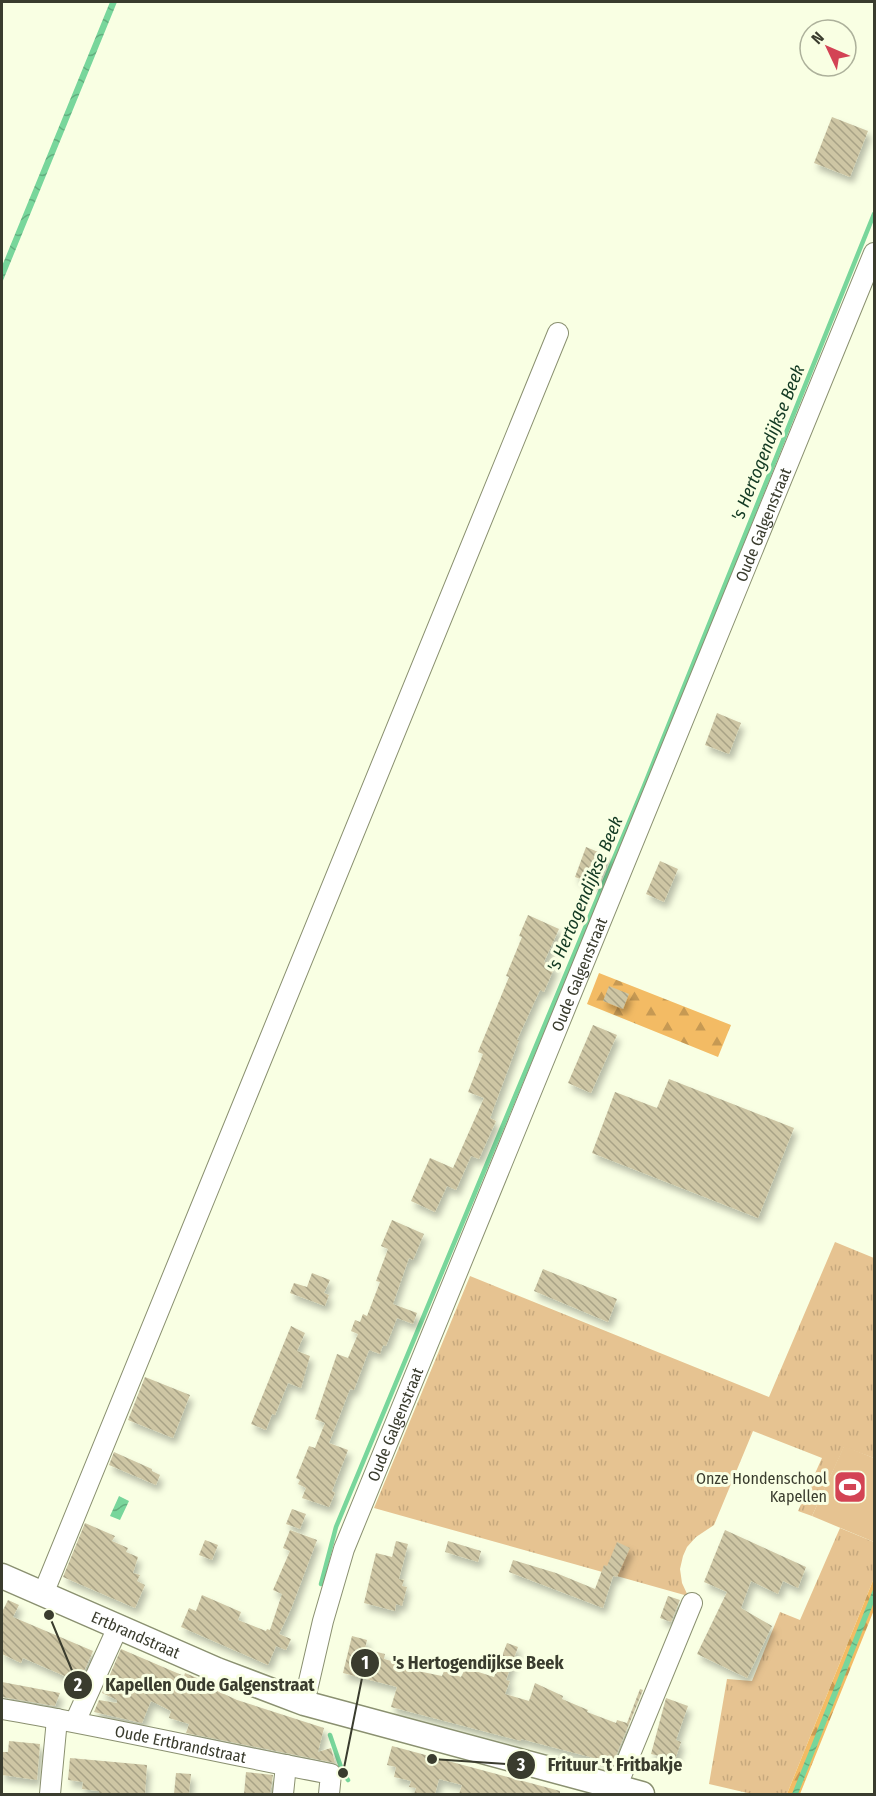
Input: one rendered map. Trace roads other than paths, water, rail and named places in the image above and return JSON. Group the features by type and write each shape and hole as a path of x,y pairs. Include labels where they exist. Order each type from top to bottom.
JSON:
{"main road":[{"name":"Ertbrandstraat","path":"2,1576 226,1673 304,1703 642,1794"}],"street":[{"name":"Oude Galgenstraat","path":"304,1703 323,1621 344,1549 874,253"},
{"path":"43,1594 558,333"},
{"path":"616,1788 692,1603"},
{"path":"50,1794 66,1720 118,1627"},
{"name":"Oude Ertbrandstraat","path":"2,1709 331,1774 329,1794"},
{"path":"284,1794 286,1765"}],"water":[{"path":"110,2 117,2 2,283 2,266"},
{"path":"119,1496 129,1501 120,1520 110,1516"},
{"path":"874,1587 874,1602 798,1794 792,1794"}],"waterway":[{"name":"'s Hertogendijkse Beek","path":"321,1584 336,1527 644,786 874,214"},
{"name":"'s Hertogendijkse Beek","path":"330,1735 343,1773 348,1780"}],"place":[{"name":"Onze Hondenschool Kapellen","path":"850,1487"},
{"name":"Kapellen Oude Galgenstraat","path":"49,1615"},
{"name":"Frituur 't Fritbakje","path":"432,1759"},
{"name":"'s Hertogendijkse Beek","path":"343,1773"}]}
